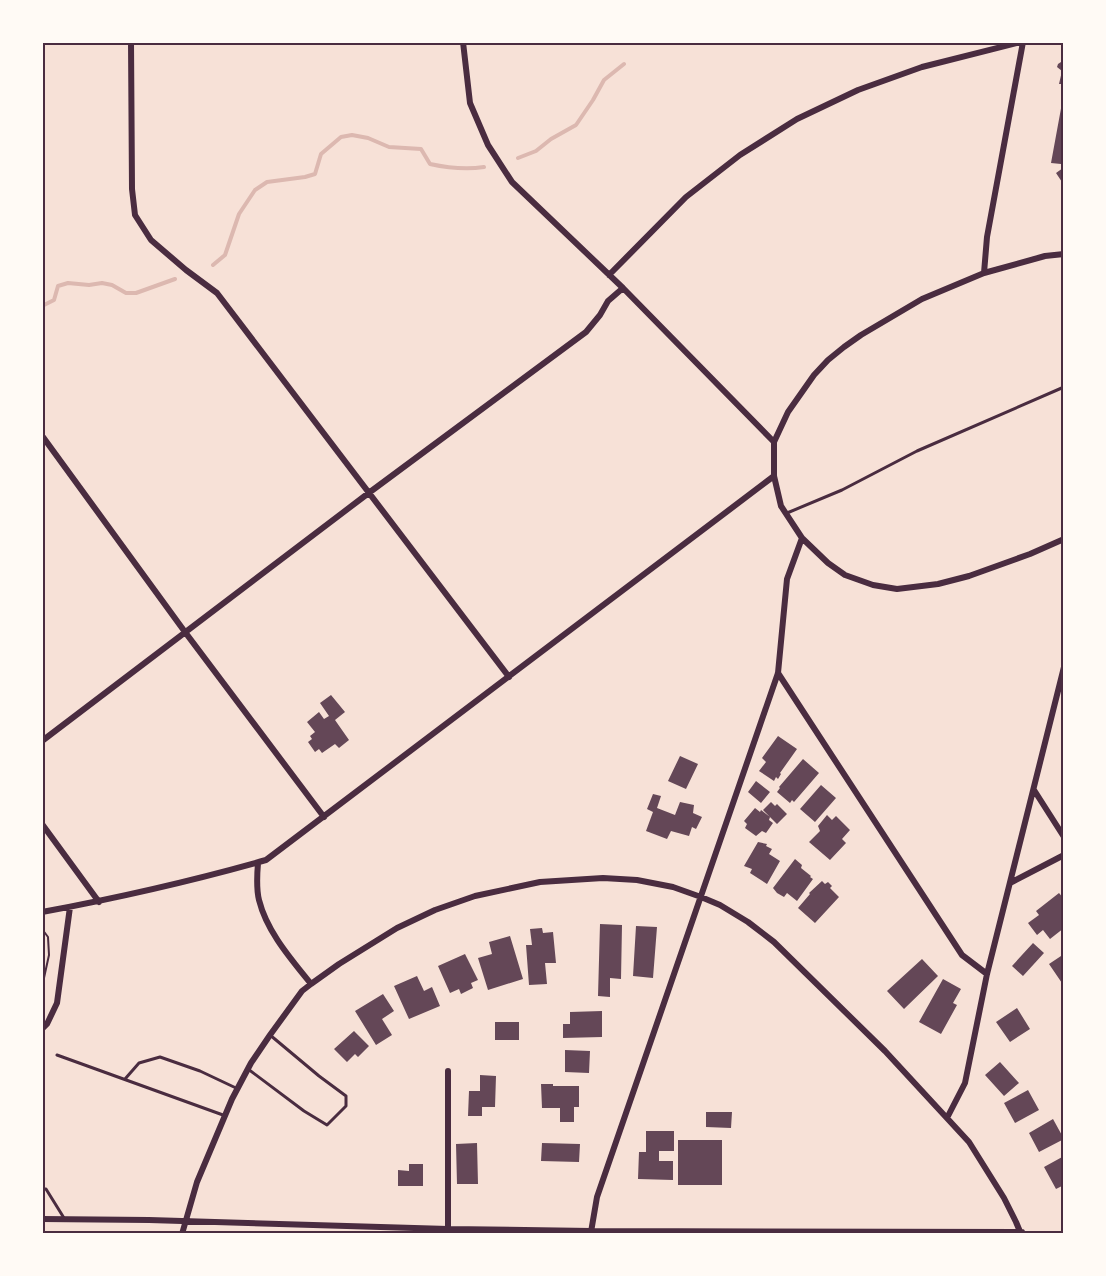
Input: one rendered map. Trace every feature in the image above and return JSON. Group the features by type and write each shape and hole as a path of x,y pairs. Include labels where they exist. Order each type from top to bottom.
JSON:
{"street":[{"path":"131,42 132,189 135,215 151,240 218,293 509,677"},
{"path":"463,42 470,103 488,145 512,182 623,288 774,442"},
{"path":"609,276 686,197 740,155 797,119 858,90 922,67 1022,42 987,237 984,273"},
{"path":"1064,254 1045,256 984,273 922,299 861,335 828,360 802,391 788,412 774,442 774,476 781,506 802,538 828,563 845,575 873,585 897,589 938,584 969,576 1064,539"},
{"path":"42,741 370,492 586,332 608,301 623,288"},
{"path":"43,437 324,817"},
{"path":"42,912 99,902 266,860 774,476"},
{"path":"591,1233 597,1197 777,673 787,579 802,538"},
{"path":"947,1118 964,1083 987,974 1064,667"},
{"path":"777,673 962,955 987,974"},
{"path":"1034,790 1064,837"},
{"path":"42,824 99,902"},
{"path":"1010,883 1064,855"},
{"path":"258,863 259,901 270,927 290,958 311,984"},
{"path":"42,1219 186,1221 591,1233 1022,1233 969,1142 885,1051 774,942 748,922 720,905 701,897 673,887 637,880 603,878 540,882 476,896 435,910 397,928 339,964 302,991 270,1035 237,1089 197,1182 186,1221 182,1234"},
{"path":"42,1029 47,1024 57,1003 70,907"},
{"path":"447,1071 447,1229"}],"lane":[{"path":"786,514 842,490 917,452 1064,387"},
{"path":"248,1069 304,1111 327,1125 346,1106 346,1095 319,1076 270,1035"},
{"path":"57,1055 225,1116"},
{"path":"125,1080 139,1063 160,1057 200,1071 237,1089"},
{"path":"42,1189 46,1189 65,1219"}],"path":[{"path":"42,929 48,937 49,956 42,987"}],"building":[{"path":"1061,62 1064,63 1064,84 1059,84 1062,71 1057,67"},
{"path":"1062,103 1064,103 1064,185 1056,173 1063,168 1061,164 1051,163"},
{"path":"331,695 345,712 335,720 349,740 339,748 335,744 322,753 319,749 315,752 308,742 312,739 310,736 315,732 307,722 319,712 324,719 329,716 320,703"},
{"path":"778,736 797,749 778,779 776,777 774,781 759,771 766,762 762,758"},
{"path":"680,756 698,764 686,789 668,781"},
{"path":"803,759 819,773 794,802 792,800 790,803 777,792"},
{"path":"756,781 770,792 761,803 748,792"},
{"path":"821,785 836,798 815,822 800,809"},
{"path":"653,794 661,796 657,808 675,815 680,802 694,805 693,813 702,817 696,829 692,827 689,836 671,831 667,839 646,831 653,812 647,809"},
{"path":"771,802 775,806 777,804 787,814 777,824 763,810"},
{"path":"755,808 770,817 769,820 773,823 766,833 762,831 756,836 745,828 747,824 744,821"},
{"path":"827,815 832,820 836,816 850,830 842,839 846,843 830,860 809,842 820,831 818,826"},
{"path":"758,842 767,844 766,846 772,849 769,854 780,861 767,884 750,873 752,869 744,866"},
{"path":"795,859 813,879 797,901 787,893 784,897 773,888"},
{"path":"822,881 825,884 828,882 832,886 830,888 839,897 815,923 798,908"},
{"path":"1059,893 1064,899 1064,928 1050,939 1043,930 1037,935 1028,923 1039,915 1036,911"},
{"path":"600,924 622,925 621,979 610,978 610,997 598,996"},
{"path":"636,926 657,927 653,978 633,976"},
{"path":"542,928 543,933 553,932 556,963 545,963 547,984 529,985 526,945 532,945 530,929"},
{"path":"510,936 523,979 488,990 478,958 492,954 489,942"},
{"path":"1033,943 1044,953 1023,976 1012,966"},
{"path":"465,954 478,980 471,983 473,988 461,994 459,989 450,993 438,966"},
{"path":"1064,954 1064,986 1049,964"},
{"path":"922,959 938,976 904,1009 887,991"},
{"path":"417,976 424,991 432,987 440,1006 409,1019 394,986"},
{"path":"943,979 961,989 953,1003 957,1005 941,1034 919,1022"},
{"path":"383,994 394,1011 382,1019 392,1035 376,1045 355,1011"},
{"path":"1017,1008 1030,1029 1010,1042 996,1022"},
{"path":"602,1011 602,1037 563,1038 563,1024 570,1024 570,1012"},
{"path":"495,1022 519,1022 519,1040 495,1040"},
{"path":"354,1031 369,1046 358,1057 355,1054 347,1062 334,1049"},
{"path":"565,1050 590,1051 589,1073 565,1072"},
{"path":"1000,1062 1019,1083 1004,1096 985,1075"},
{"path":"480,1075 496,1076 495,1107 482,1107 482,1116 468,1116 469,1091 480,1091"},
{"path":"541,1084 579,1086 579,1107 574,1107 574,1122 560,1122 560,1108 542,1108"},
{"path":"1028,1090 1039,1110 1015,1123 1004,1103"},
{"path":"706,1112 732,1112 731,1128 706,1127"},
{"path":"1053,1119 1064,1139 1039,1152 1029,1133"},
{"path":"646,1131 674,1131 674,1151 659,1151 659,1161 673,1161 673,1180 638,1179 639,1152 646,1152"},
{"path":"678,1140 722,1140 722,1185 678,1185"},
{"path":"477,1143 478,1184 457,1184 456,1144"},
{"path":"542,1143 580,1144 579,1162 541,1161"},
{"path":"1064,1156 1064,1185 1056,1189 1044,1167"},
{"path":"409,1164 423,1164 423,1186 398,1186 398,1170 409,1171"}],"waterway":[{"path":"518,158 536,151 551,139 576,125 604,80 624,64"},
{"path":"213,265 225,255 239,214 255,190 267,182 315,174 321,154 341,137 352,135 368,138 389,147 421,149 430,164 443,167 484,167"},
{"path":"42,306 54,300 58,286 68,283 89,285 102,283 112,285 126,293 136,293 175,279"}]}
